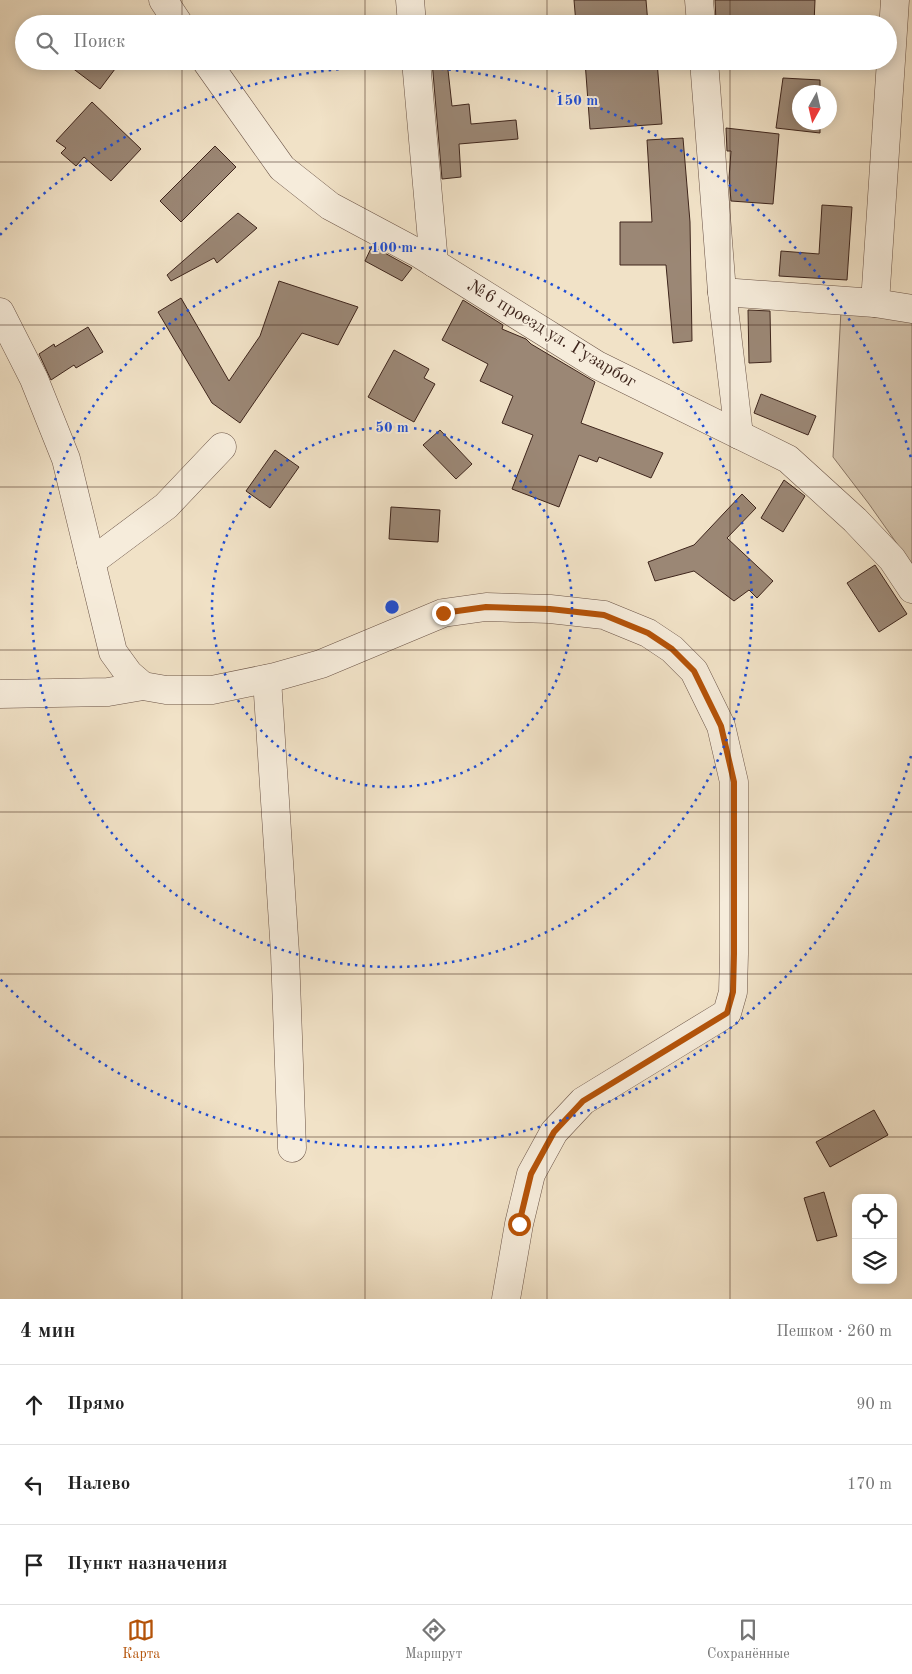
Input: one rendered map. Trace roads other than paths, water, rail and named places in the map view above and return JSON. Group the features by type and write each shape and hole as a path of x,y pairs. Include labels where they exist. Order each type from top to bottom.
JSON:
{"street":[{"path":"163,0 173,15"},
{"path":"410,0 411,15"},
{"path":"699,0 701,15"},
{"path":"894,15 895,0"},
{"name":"№6 проезд ул. Гузарбог","path":"212,70 282,168 330,206 434,263 597,365 788,459 862,527 892,560 912,589"},
{"path":"417,70 434,263"},
{"path":"705,70 722,292 739,435"},
{"path":"875,304 890,70"},
{"path":"722,292 875,304 912,309"},
{"path":"0,312 34,379 66,459 113,652 130,674 143,686"},
{"path":"91,562 166,506 222,447"},
{"path":"0,694 108,692 143,686 166,690 212,690 267,679 321,664 443,613 486,607 550,609 604,615 648,633 672,649 694,671 721,726 734,782 733,992 727,1013 583,1101 554,1132 531,1174 519,1224 506,1299"},
{"path":"267,679 285,953 292,1148"}]}
